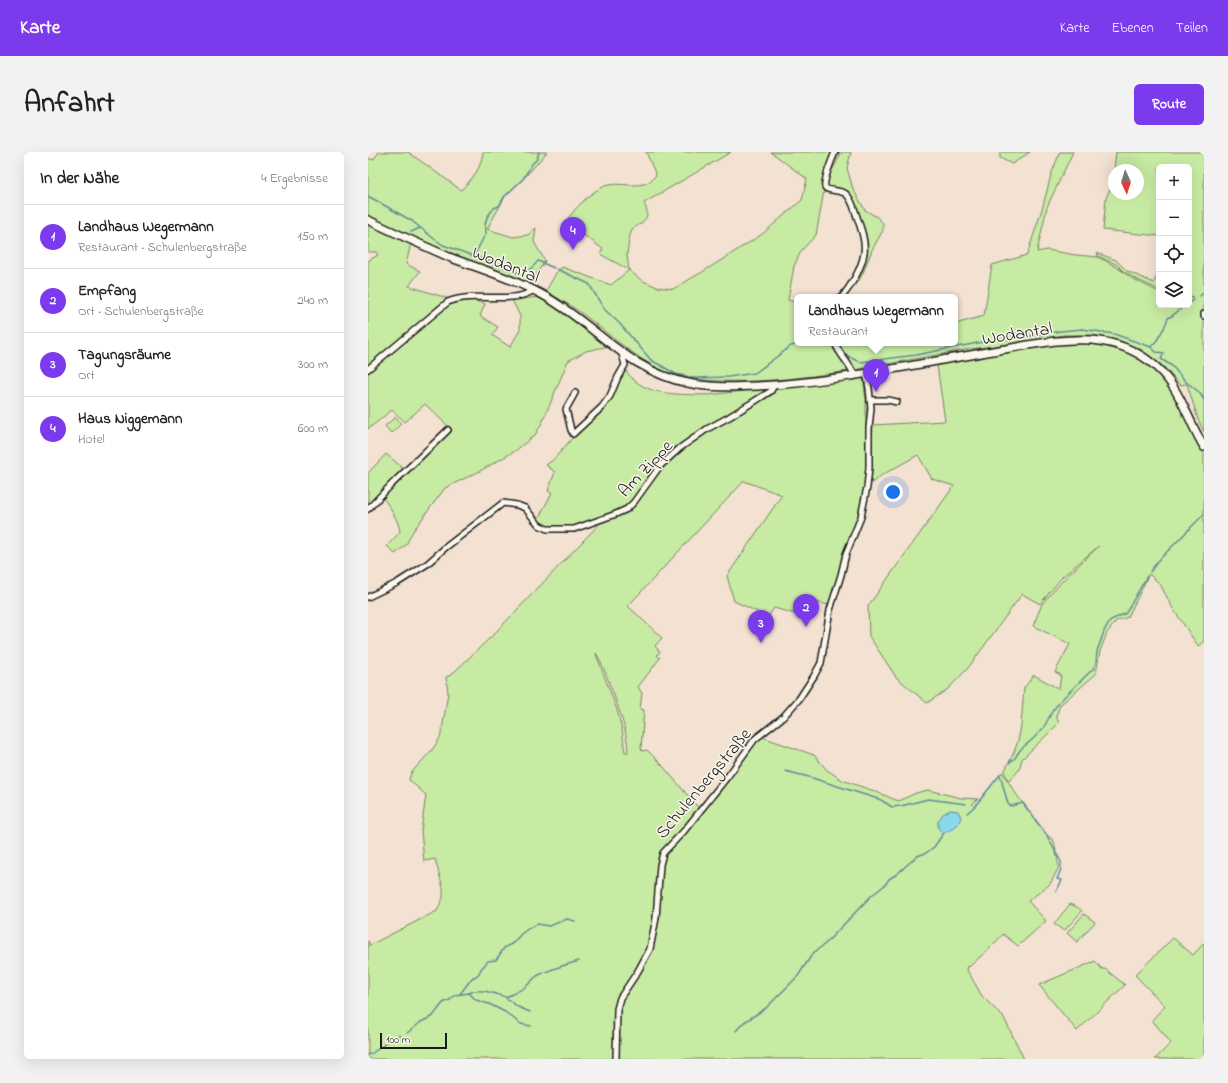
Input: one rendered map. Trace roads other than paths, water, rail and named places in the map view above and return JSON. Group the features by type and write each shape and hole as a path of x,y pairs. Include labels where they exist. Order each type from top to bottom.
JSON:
{"main road":[{"name":"Wodantal","path":"368,220 448,256 507,278 534,290 557,303 575,316 622,354 660,375 672,380 690,384 723,386 774,385 815,381 1054,342 1089,340 1115,344 1143,356 1165,375 1177,391 1204,447"}],"street":[{"path":"835,152 825,179 825,186 828,190 844,192 849,197 864,241 864,253 853,282 844,294"},
{"path":"368,369 448,302 468,297 515,298 523,296 534,290"},
{"path":"836,346 841,355 853,371 854,375"},
{"path":"575,393 566,409 573,434 602,407 610,396 625,365 622,354"},
{"name":"Schulenbergstraße","path":"616,1059 618,1002 650,949 656,912 660,865 663,853 684,831 728,776 755,739 783,717 799,699 821,663 830,610 846,554 864,506 869,468 870,400 866,373"},
{"name":"Am Zippe","path":"368,597 393,585 427,564 446,547 503,503 517,504 525,508 542,527 558,530 574,529 627,509 637,499 660,466 680,448 707,429 730,418 755,402 771,390 774,385"},
{"path":"870,400 888,400 897,402"},
{"path":"368,509 448,430"}],"water":[{"path":"950,810 958,811 961,817 960,821 954,828 943,834 938,828 938,821 943,814"}],"waterway":[{"path":"368,196 412,221 443,245 474,256 486,233 485,225 487,217 494,208 499,206 504,197 523,179 532,164 537,159 539,152"},
{"path":"411,232 420,228"},
{"path":"478,257 520,274 528,271 538,261 554,268"},
{"path":"557,269 589,284 604,309 619,323 651,360 676,374 695,378 728,377 755,373 794,345"},
{"path":"1200,296 1204,292"},
{"path":"1151,347 1157,340 1168,318 1182,308"},
{"path":"843,352 853,359 861,362 916,355 993,340 1082,329 1114,334 1151,347 1156,352 1164,353 1161,359 1172,366 1185,381 1199,392 1204,400"},
{"path":"1150,572 1157,562 1204,514"},
{"path":"1009,763 1044,727 1053,710 1063,698 1093,669 1096,663 1097,651 1105,629 1111,620 1126,613 1147,576"},
{"path":"785,771 881,800 892,807 928,799 966,804"},
{"path":"1000,775 1008,804 1011,806 1023,803 1046,834 1061,862 1061,869 1057,879 1062,880 1056,892"},
{"path":"967,813 975,806 999,776"},
{"path":"736,1031 743,1023 766,1008 798,976 813,953 825,944 871,896 917,856 926,853 934,847 943,834"},
{"path":"460,994 472,978 478,975 488,961 496,960 504,948 513,943 529,928 537,924 549,926 567,919 575,921"},
{"path":"469,993 473,991 482,991 506,997 523,988 537,976 557,967 579,961"},
{"path":"407,1033 421,1022 433,1016 443,1003 450,1000 455,995 469,993 476,1000 489,1004 505,1012 521,1024 531,1026"},
{"path":"506,998 518,1007 530,1012"},
{"path":"368,1054 371,1054 393,1038 400,1035"}],"place":[{"name":"Haus Niggemann","path":"573,250"},
{"name":"Landhaus Wegermann","path":"876,392"},
{"name":"Empfang","path":"806,627"},
{"name":"Tagungsräume","path":"761,643"}]}
